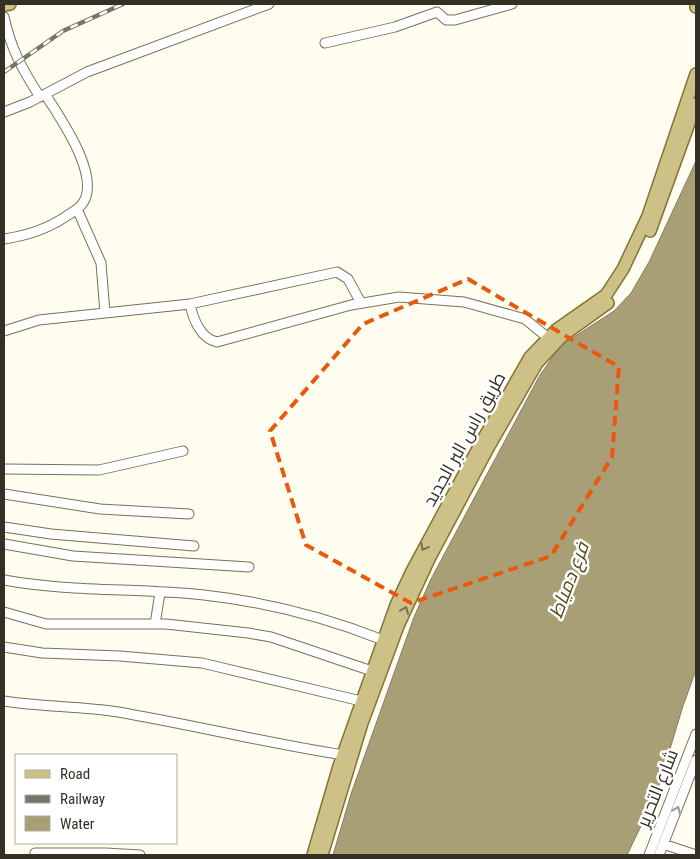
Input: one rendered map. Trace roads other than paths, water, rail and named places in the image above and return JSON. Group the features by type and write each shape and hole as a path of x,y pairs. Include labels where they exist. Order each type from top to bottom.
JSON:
{"main road":[{"path":"4,5 10,4"},
{"name":"طريق راس البر الجديد","path":"313,855 343,755 372,671 412,571 484,446 542,355 562,336 600,310 619,290 649,234 696,74"},
{"name":"طريق راس البر الجديد","path":"322,855 350,759 398,626 420,576 484,446 525,365 547,337 598,302 612,287 643,230 696,104"}],"street":[{"path":"4,112 111,62 269,4"},
{"path":"325,43 395,27 436,12 446,20 455,20 512,4"},
{"path":"4,16 10,42 18,62 69,133 88,178 86,196 77,209 58,222 28,234 4,239"},
{"path":"77,209 101,263 105,314"},
{"path":"4,331 39,320 190,304 337,272 348,278 361,303"},
{"path":"190,304 192,313 204,334 211,341 217,342 361,303 399,297 464,302 525,319 547,337"},
{"path":"4,469 99,470 183,451"},
{"path":"4,494 100,509 189,514"},
{"path":"4,527 51,534 194,546"},
{"path":"4,544 74,556 250,567"},
{"path":"4,580 203,595 293,610 335,622 383,640"},
{"path":"155,624 160,593"},
{"path":"4,612 46,624 155,624 219,629 272,637 372,671"},
{"path":"4,647 42,653 120,656 202,664 362,701"},
{"path":"4,701 115,712 192,725 298,749 343,755"},
{"name":"شارع التحرير","path":"649,855 696,734"},
{"name":"شارع التحرير","path":"660,855 696,760"},
{"path":"663,844 696,855"},
{"path":"36,853 106,852 140,855"}],"water":[{"name":"فرع دمياط","path":"696,161 696,670 656,795 627,855 333,855 351,794 414,617 431,579 540,375 560,346 614,311 631,293 649,262"}],"railway":[{"path":"4,72 63,31 123,4"}]}
